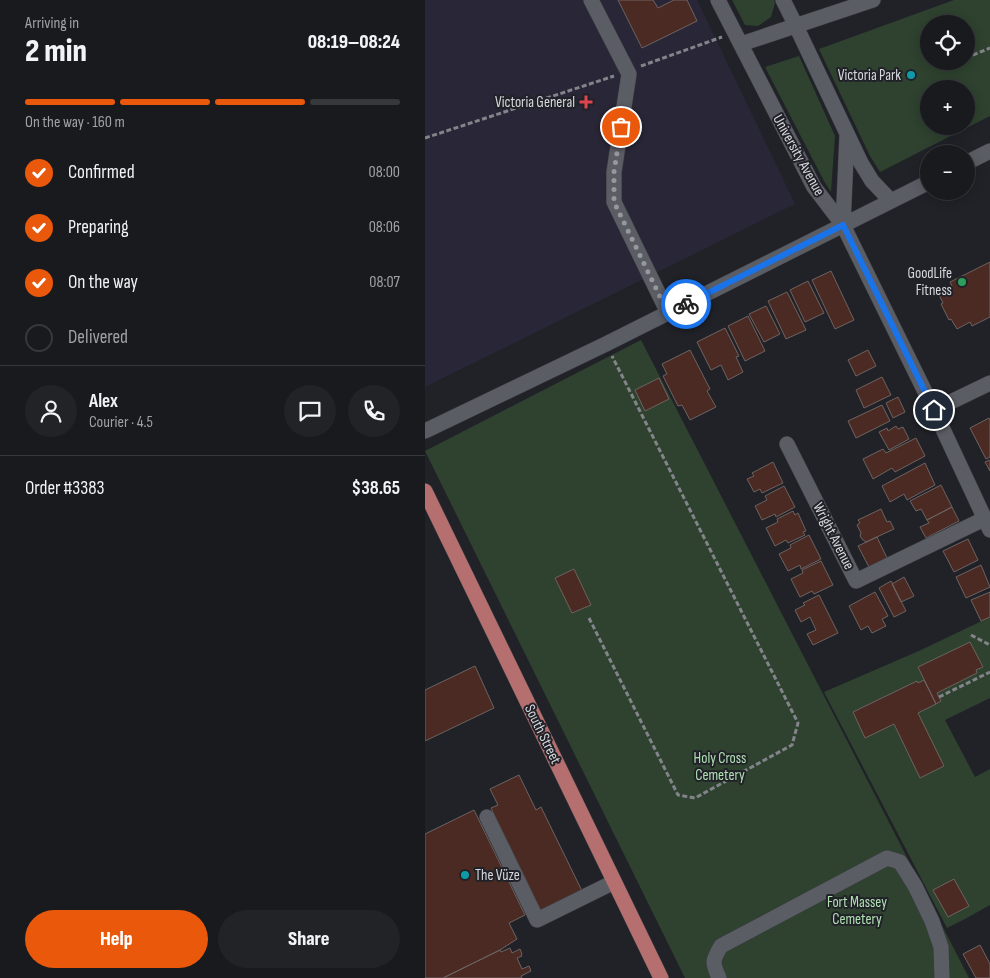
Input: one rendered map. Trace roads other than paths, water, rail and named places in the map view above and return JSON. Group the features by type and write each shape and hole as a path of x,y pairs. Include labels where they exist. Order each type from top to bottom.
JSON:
{"main road":[{"name":"South Street","path":"425,491 661,978"}],"street":[{"path":"591,0 629,74 614,172 614,202 671,311"},
{"name":"University Avenue","path":"718,0 814,187 843,225"},
{"name":"University Avenue","path":"783,0 861,163 872,182 891,201"},
{"path":"738,38 796,26 873,0"},
{"name":"University Avenue","path":"843,225 847,133"},
{"path":"975,158 990,151"},
{"path":"425,431 606,344 920,186"},
{"path":"843,225 934,410 987,525"},
{"path":"934,410 990,384"},
{"name":"Wright Avenue","path":"787,444 856,581 987,525"},
{"path":"487,817 537,920 615,882"},
{"path":"719,978 714,967 713,958 721,946 887,858 900,862 915,886 932,921 941,947 942,978"}],"place":[{"name":"Victoria Park","path":"911,75"},
{"name":"Victoria General","path":"586,102"},
{"name":"GoodLife Fitness","path":"962,282"},
{"name":"The Vüze","path":"465,875"}],"park label":[{"name":"Holy Cross Cemetery","path":"720,766"},
{"name":"Fort Massey Cemetery","path":"857,910"}]}
